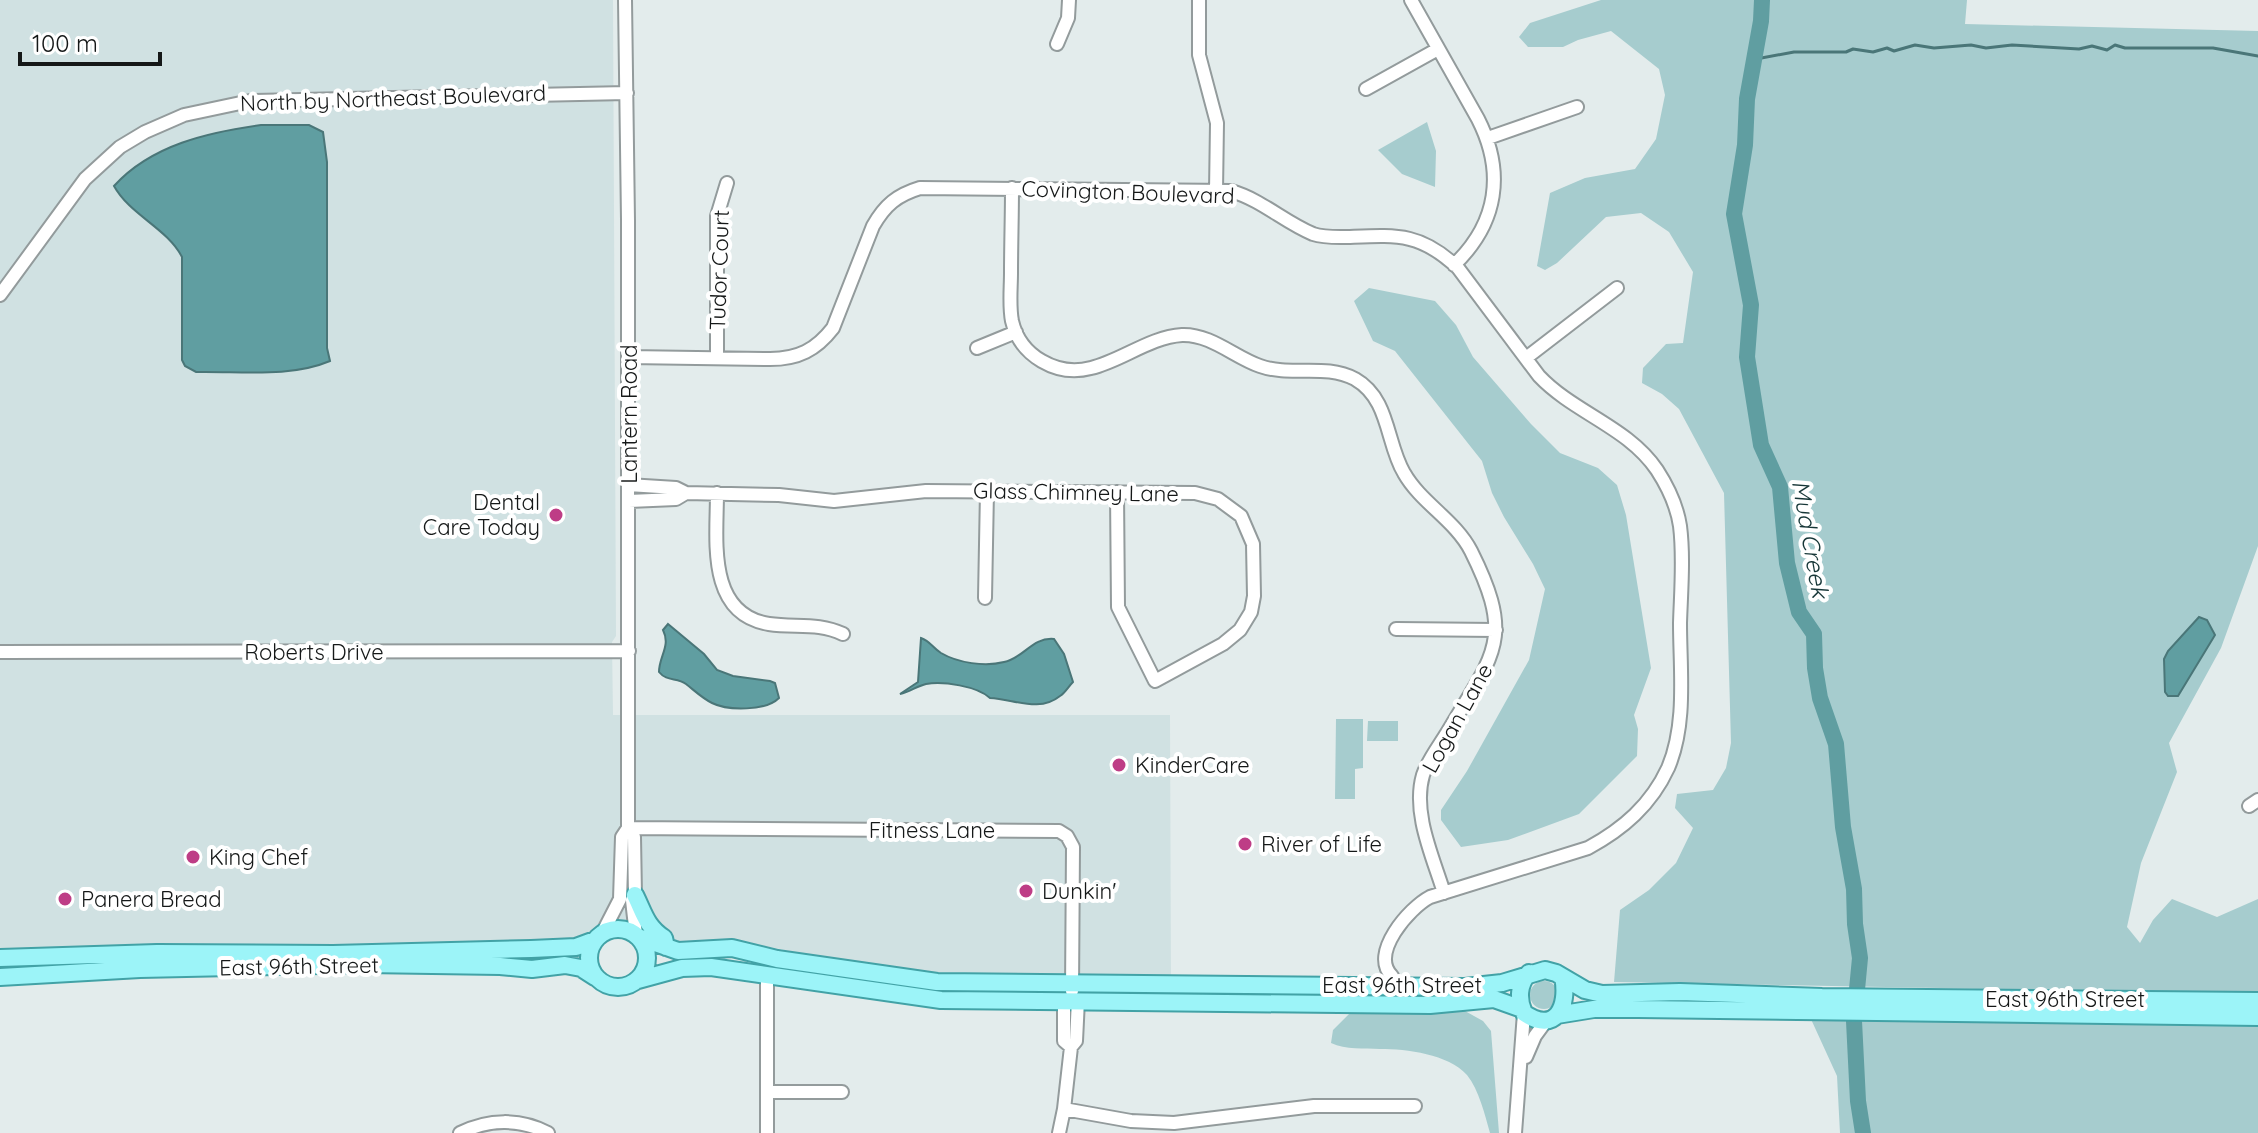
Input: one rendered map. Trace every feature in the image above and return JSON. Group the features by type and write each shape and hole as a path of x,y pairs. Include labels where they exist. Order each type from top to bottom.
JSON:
{"main road":[{"path":"635,895 644,918 664,938 667,949"},
{"path":"621,929 637,936 647,954 644,972 638,980 630,985 611,987 595,977 589,958 599,937 621,929"},
{"name":"East 96th Street","path":"637,936 667,949 732,948 777,959 937,982 1072,996 1442,1005 1491,999 1523,1011 1536,1020 1608,1009 2258,1001"},
{"name":"East 96th Street","path":"0,958 531,949 576,947 599,937"},
{"name":"East 96th Street","path":"0,977 140,969 365,964 487,965 532,969 565,965 581,968 595,977"},
{"name":"East 96th Street","path":"638,980 696,967 719,967 941,1000 1385,982 1477,987 1545,970 1596,994 1672,992 1822,1004"},
{"path":"1523,1011 1522,983 1529,973"},
{"path":"1552,1018 1566,998 1563,977"},
{"path":"1311,1004 1345,997 1384,997 1385,982"},
{"name":"East 96th Street","path":"1889,1004 2258,1017"}],"street":[{"name":"Lantern Road","path":"599,937 619,902 622,837 628,828 629,357 625,0"},
{"path":"1057,44 1068,18 1069,0"},
{"path":"1199,0 1199,55 1217,123 1216,191"},
{"path":"1411,0 1488,138 1494,173 1489,213 1476,240 1454,265"},
{"path":"1366,89 1438,49"},
{"name":"North by Northeast Boulevard","path":"0,295 85,179 120,147 184,115 250,101 627,93"},
{"path":"1488,138 1577,107"},
{"name":"Tudor Court","path":"717,358 717,216 727,183"},
{"name":"Covington Boulevard","path":"629,357 788,359 802,354 825,338 837,319 873,226 891,200 920,188 1231,191 1257,200 1315,234 1339,237 1400,235 1429,245 1454,265 1554,392 1635,444 1648,456 1669,489 1676,508 1681,541 1677,740 1668,766 1653,793 1632,819 1608,837 1577,851 1418,903 1397,926 1387,952 1385,982"},
{"path":"977,348 1016,332 1011,306 1012,188"},
{"path":"1526,358 1617,288"},
{"name":"Logan Lane","path":"1016,332 1036,357 1057,369 1068,371 1095,368 1167,338 1182,335 1212,342 1270,369 1333,372 1353,378 1369,390 1379,405 1406,477 1460,533 1469,548 1491,597 1496,630 1491,657 1423,775 1421,813 1444,893"},
{"name":"Glass Chimney Lane","path":"628,485 676,488 686,493 779,495 834,501 926,491 987,491 1117,492 1195,493 1218,499 1241,516 1253,544 1254,596 1251,612 1240,630 1223,644 1155,681 1118,607 1117,492"},
{"path":"985,598 987,491"},
{"name":"Glass Chimney Lane","path":"629,501 676,499 686,493"},
{"path":"717,493 717,569 730,600 759,621 823,626 843,634"},
{"path":"1396,629 1496,630"},
{"name":"Roberts Drive","path":"0,652 629,651"},
{"name":"Lantern Road","path":"628,828 634,837 635,895 632,900 637,936"},
{"name":"Fitness Lane","path":"628,828 1059,831 1067,836 1073,847 1072,996 1076,1041 1071,1047 1059,1133"},
{"path":"767,975 767,1133"},
{"path":"1515,1133 1522,1068 1523,1011"},
{"path":"1522,1068 1535,1036 1552,1018"},
{"path":"768,1092 842,1092"},
{"path":"1064,1109 1131,1121 1174,1123 1314,1106 1415,1106"},
{"path":"460,1133 477,1125 498,1122 528,1125 548,1133"}],"shaded area":[{"path":"0,0 613,0 616,636 612,642 613,715 1170,715 1171,982 924,977 739,941 681,942 624,921 614,921 596,928 578,939 554,943 0,952"},
{"path":"1601,0 1967,0 1965,24 2258,31 2258,546 2221,648 2169,743 2177,772 2141,863 2127,927 2140,943 2153,920 2172,899 2217,917 2258,899 2258,994 1614,982 1620,910 1649,890 1676,863 1693,828 1675,808 1677,794 1713,790 1726,768 1731,743 1724,493 1679,409 1662,394 1642,383 1643,368 1666,344 1683,343 1693,272 1669,232 1641,213 1606,217 1557,263 1545,270 1537,266 1550,193 1585,178 1635,169 1656,139 1665,95 1659,69 1611,31 1563,47 1528,47 1519,37 1530,23"},
{"path":"1427,122 1436,151 1435,187 1402,174 1378,150"},
{"path":"261,125 309,125 323,132 327,162 327,348 330,361 282,372 196,372 185,366 182,360 182,257 114,186 145,160 182,143"},
{"path":"1369,288 1435,301 1456,325 1473,357 1531,424 1560,453 1598,468 1617,485 1626,515 1651,668 1634,715 1638,729 1637,756 1579,814 1508,840 1461,847 1441,820 1441,810 1467,771 1529,660 1545,589 1492,493 1482,461 1395,351 1373,341 1354,301"},
{"path":"2199,617 2207,620 2215,635 2178,696 2168,696 2165,692 2164,659"},
{"path":"668,624 704,654 717,670 775,683 779,698 756,707 719,706 683,682 662,675 659,672 666,641 663,630"},
{"path":"921,638 941,653 963,662 980,664 1011,660 1040,641 1054,639 1064,654 1073,682 1062,695 1044,704 990,698 960,685 941,683 926,684 900,694 918,682"},
{"path":"1336,719 1363,719 1363,768 1355,769 1355,799 1335,799"},
{"path":"1368,721 1398,721 1398,741 1367,741"},
{"path":"1544,981 1554,985 1558,995 1554,1005 1544,1009 1534,1005 1530,995 1534,985"},
{"path":"1352,1011 1465,1011 1483,1021 1491,1031 1499,1133 1490,1133 1471,1081 1449,1062 1414,1052 1349,1048 1331,1043 1333,1030"},
{"path":"1810,1017 2258,1024 2258,1133 1840,1133 1837,1076"}],"waterway":[{"name":"Mud Creek","path":"1762,0 1734,214 1751,305 1747,357 1761,445 1780,487 1787,563 1799,612 1814,634 1820,698 1836,744 1860,958 1854,1021 1858,1101 1863,1133"},
{"path":"1756,59 1794,52 1846,52 1853,49 1873,52 1887,48 1894,51 1915,45 1934,48 2012,45 2079,49 2092,46 2107,50 2115,45 2125,48 2213,48 2258,56"}],"place":[{"name":"Dental Care Today","path":"556,515"},
{"name":"KinderCare","path":"1119,765"},
{"name":"River of Life","path":"1245,844"},
{"name":"King Chef","path":"193,857"},
{"name":"Dunkin'","path":"1026,891"},
{"name":"Panera Bread","path":"65,899"}]}
